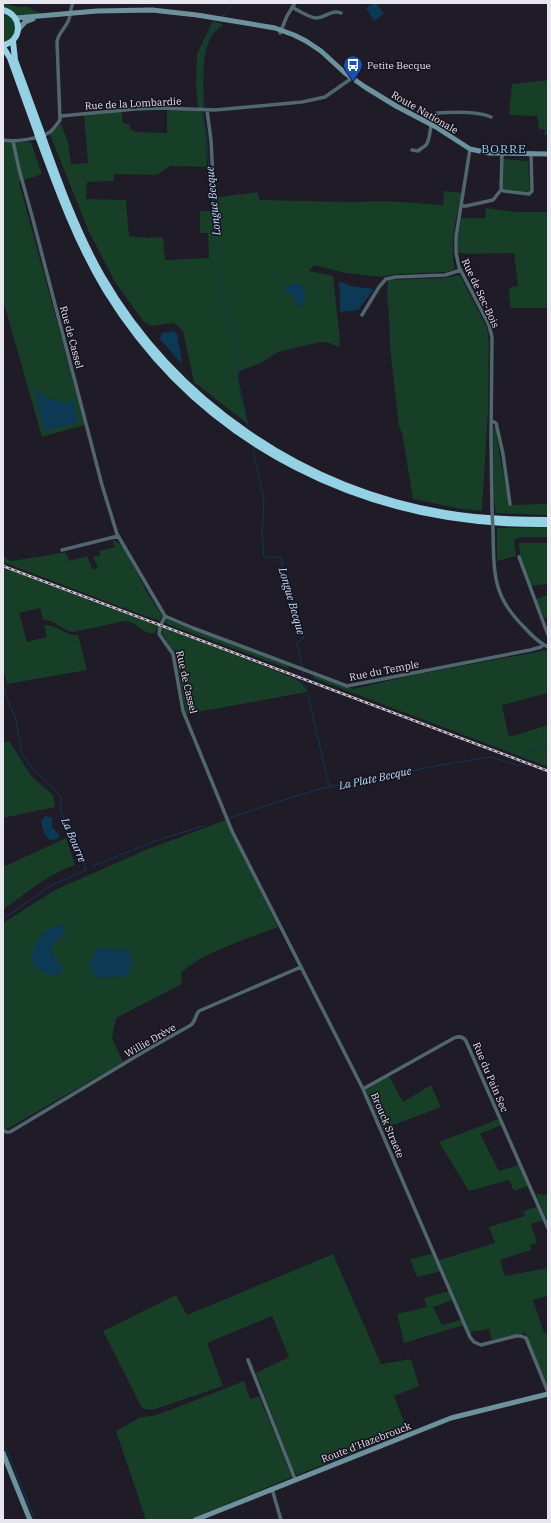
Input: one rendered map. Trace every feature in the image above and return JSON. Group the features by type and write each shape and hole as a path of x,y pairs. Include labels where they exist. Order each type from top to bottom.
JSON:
{"highway":[{"path":"3,10 9,12 16,18 18,23 17,35 13,41 3,46 8,52 79,230 97,266 121,306 142,334 172,369 202,398 234,423 272,449 308,469 383,499 423,509 463,516 509,520 548,520"},
{"path":"13,41 13,51 16,62 40,135 75,233 94,270 112,300 139,338 199,401 226,423 270,453 300,470 343,489 381,503 415,512 461,520 495,523 548,524"}],"street":[{"path":"3,140 13,141 32,138 48,133 60,121 57,42 59,35 69,19 70,8 73,3"},
{"path":"280,31 294,5 316,18 335,12 341,13"},
{"name":"Route Nationale","path":"16,18 106,10 152,10 216,18 280,31 309,43 352,78 384,99 431,124 470,149 483,152 548,154"},
{"name":"Route Nationale","path":"18,30 26,21 51,15"},
{"name":"Rue de la Lombardie","path":"61,116 157,108 207,110 313,101 327,96 352,78"},
{"path":"207,110 211,137 213,178"},
{"path":"412,150 418,151 426,144 431,124 435,115 438,113 465,113 486,115 491,117"},
{"name":"Rue de Cassel","path":"13,141 18,169 36,229 102,485 118,536 165,616 160,627 159,634 173,654 183,711 227,819"},
{"name":"Rue de Sec-Bois","path":"470,149 455,248 456,259 489,325 492,335 492,510 494,570 499,592 513,617 535,639 543,645 548,646"},
{"path":"461,206 493,200 500,190 502,153"},
{"path":"500,190 516,193 531,193 531,153"},
{"path":"362,316 379,287 386,279 396,277 445,275 461,270"},
{"name":"Rue de Sec-Bois","path":"492,421 496,424 501,445 510,504"},
{"path":"62,550 118,536"},
{"path":"519,556 548,635"},
{"name":"Rue du Temple","path":"165,616 189,627 347,686 530,650 543,645"},
{"name":"Brouck Straete","path":"227,819 363,1089 471,1338 476,1343 481,1345 516,1336 524,1337 528,1340 548,1393"},
{"name":"Willie Drève","path":"4,1131 10,1132 193,1024 199,1011 301,967"},
{"name":"Rue du Pain Sec","path":"363,1089 454,1038 460,1036 465,1038 548,1228"},
{"path":"248,1360 295,1479"},
{"name":"Route d'Hazebrouck","path":"195,1520 272,1488 451,1418 548,1393"},
{"path":"3,1453 30,1520"},
{"path":"272,1488 281,1520"}],"green space":[{"path":"3,3 18,7 30,7 41,14 18,16 11,10 3,7"},
{"path":"3,13 12,19 16,28 13,36 3,42"},
{"path":"210,21 223,24 212,35 208,43 204,61 204,108 198,108 196,86 197,54 212,23"},
{"path":"548,80 548,135 544,135 545,130 539,129 537,116 509,115 512,84"},
{"path":"167,110 198,110 202,112 206,137 207,167 170,166 157,175 114,174 114,181 87,182 86,199 126,200 129,236 147,238 163,237 165,260 209,258 208,233 200,233 200,211 213,211 212,198 257,192 260,200 349,202 386,201 443,205 444,191 462,193 453,240 453,259 455,269 446,272 397,274 381,277 346,273 314,265 309,271 333,276 340,340 339,347 329,343 320,342 278,352 263,362 238,372 240,394 248,424 194,382 183,331 177,325 172,323 150,326 143,321 115,282 89,232 49,135 61,124 68,142 71,164 88,163 84,115 122,111 122,121 125,124 130,124 130,129 136,132 167,133"},
{"path":"3,142 31,142 42,174 19,182 85,425 42,437 3,300"},
{"path":"503,159 528,161 530,192 502,189"},
{"path":"547,198 548,308 510,308 509,288 518,286 514,253 458,253 458,238 461,218 485,218 486,208 516,212 547,212"},
{"path":"460,275 487,328 489,342 488,411 482,511 461,509 413,499 402,433 399,427 390,347 387,295 388,280 444,278"},
{"path":"495,428 509,505 548,504 548,515 496,513 494,502 493,430"},
{"path":"548,527 548,537 521,537 514,539 516,556 497,561 497,528"},
{"path":"112,539 120,544 126,552 148,594 162,616 160,621 3,562 3,556 10,561 66,553 69,561 87,556 93,570 98,568 93,557 100,556 99,551 115,547"},
{"path":"519,543 548,543 548,586 547,584 530,586 520,556"},
{"path":"3,567 158,626 155,633 150,633 125,621 73,632 66,630 51,621 43,620 40,608 19,613 27,642 47,637 44,625 53,626 69,634 78,635 87,670 7,684 3,667"},
{"path":"548,595 548,618 544,618 536,599"},
{"path":"167,619 287,665 289,669 167,624 165,621"},
{"path":"163,627 296,679 307,692 186,714 175,655 162,633 161,630"},
{"path":"548,650 548,693 502,705 509,737 545,726 548,723 548,767 313,678 313,675 353,689 418,674"},
{"path":"9,741 32,777 53,795 55,807 3,818 3,743"},
{"path":"226,820 278,927 227,946 201,958 181,973 182,984 116,1018 112,1038 123,1062 9,1128 4,1129 3,923 55,890 148,849"},
{"path":"66,838 75,865 46,879 3,910 3,867"},
{"path":"389,1076 403,1102 431,1085 441,1107 383,1129 366,1090"},
{"path":"499,1119 501,1125 480,1134 499,1171 518,1165 528,1186 514,1191 509,1180 469,1191 439,1142"},
{"path":"536,1194 548,1195 548,1223"},
{"path":"537,1207 543,1220 531,1224 537,1243 530,1245 531,1250 500,1260 505,1276 548,1268 548,1296 533,1300 544,1333 548,1332 548,1388 525,1333 492,1340 489,1329 470,1332 439,1260 495,1243 489,1227 525,1216 523,1211"},
{"path":"333,1254 381,1364 411,1359 419,1386 394,1396 408,1432 297,1475 293,1469 256,1373 289,1357 272,1316 207,1343 223,1386 152,1410 144,1409 141,1406 103,1331 176,1295 187,1315"},
{"path":"432,1254 441,1271 417,1277 410,1259"},
{"path":"450,1291 453,1300 433,1307 442,1325 461,1320 464,1325 404,1343 397,1314 427,1307 424,1298"},
{"path":"244,1381 250,1399 259,1396 292,1477 188,1520 146,1520 116,1431 139,1418 156,1415"}],"water":[{"path":"376,3 384,14 374,21 366,8"},
{"path":"341,282 351,286 374,289 358,310 340,312 340,289 338,284"},
{"path":"299,283 304,290 305,300 304,305 297,306 294,297 284,290 285,285"},
{"path":"173,331 177,334 181,363 160,339 162,333"},
{"path":"34,388 44,396 65,403 72,399 78,422 44,431"},
{"path":"46,816 52,818 52,827 60,836 57,839 50,840 45,834 41,820"},
{"path":"64,923 65,933 59,938 51,949 57,962 64,969 56,976 50,975 34,967 31,955 43,932"},
{"path":"99,948 123,949 132,956 130,970 124,977 95,977 89,962"}],"waterway":[{"name":"Longue Becque","path":"223,16 234,3"},
{"name":"Longue Becque","path":"202,107 201,61 203,50 213,30 221,22"},
{"name":"Longue Becque","path":"203,112 222,291"},
{"name":"Longue Becque","path":"222,296 235,334 238,380 248,426"},
{"name":"Longue Becque","path":"253,449 264,500 262,534 264,557 281,557 285,581 304,638 297,643 304,669"},
{"name":"Longue Becque","path":"300,681 300,683 305,686 307,692"},
{"name":"La Bourre","path":"3,683 5,693 16,720 22,754 34,770 61,797 61,811 73,833 86,869 52,885 3,919"},
{"name":"Longue Becque","path":"308,695 329,786"},
{"name":"La Plate Becque","path":"525,758 529,751 548,747"},
{"name":"La Plate Becque","path":"229,818 316,790 441,765 491,757 520,766 522,765"},
{"path":"93,866 155,841 206,825"},
{"name":"La Bourre","path":"3,1441 35,1520"}],"railway":[{"path":"3,566 548,771"}],"place":[{"name":"Petite Becque","path":"353,82"}],"district":[{"name":"BORRE","path":"504,149"}]}
